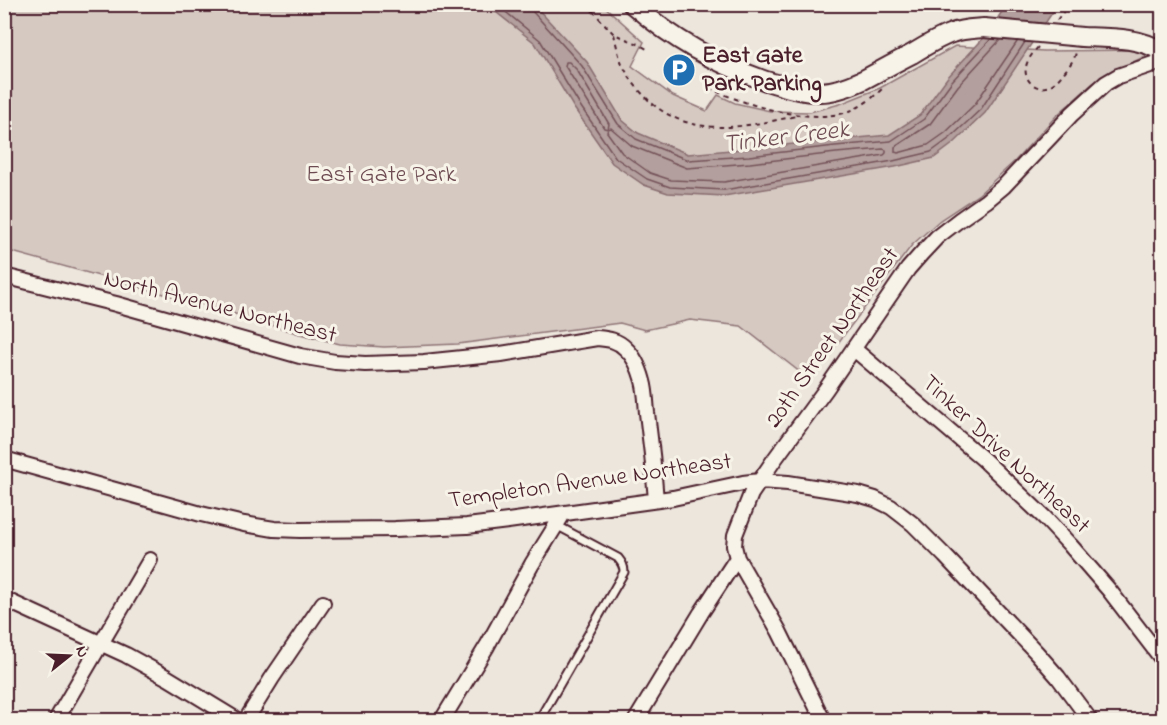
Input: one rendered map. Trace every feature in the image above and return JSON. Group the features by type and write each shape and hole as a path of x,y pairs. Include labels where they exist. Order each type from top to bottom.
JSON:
{"street":[{"path":"632,4 669,34 716,61 787,88 819,92 862,81 938,38 968,29 984,28 1078,42 1124,39 1145,44 1162,52"},
{"name":"20th Street Northeast","path":"737,558 734,546 735,535 751,494 908,269 937,237 1004,186 1072,114 1106,83 1118,76 1162,61"},
{"name":"North Avenue Northeast","path":"4,276 116,304 300,356 335,362 365,364 424,362 501,354 597,338 616,342 632,355 644,382 656,500"},
{"name":"Tinker Drive Northeast","path":"854,349 983,459 1045,518 1109,590 1162,659"},
{"name":"Templeton Avenue Northeast","path":"4,459 201,514 274,529 395,529 560,519 760,481 858,494 891,507 913,524 1037,653 1090,720"},
{"path":"442,720 560,519"},
{"path":"636,720 737,558 779,631 823,720"},
{"path":"56,720 150,560"},
{"path":"4,599 126,655 237,720"},
{"path":"246,720 324,603"}],"lane":[{"path":"539,720 624,572 622,562 618,558 560,519"}],"path":[{"path":"586,4 614,34 636,42 649,50"},
{"path":"1054,24 1069,4"},
{"path":"614,34 621,60 631,80 647,99 664,113 685,123 707,127 731,126 764,123 799,115"},
{"path":"1042,40 1026,65 1025,74 1032,85 1038,88 1046,88 1057,81 1075,57 1078,42"}],"green space":[{"name":"East Gate Park","path":"4,5 603,5 644,42 632,66 673,96 707,111 718,95 735,103 770,111 810,112 840,104 880,88 955,46 1044,51 1139,50 1148,55 1093,83 1056,116 1015,161 978,195 940,220 912,245 810,380 741,326 690,320 645,330 620,323 458,344 384,347 340,344 5,250"}],"water":[{"path":"487,5 534,5 587,62 622,120 638,133 688,154 889,135 920,115 947,78 989,32 1006,5 1059,5 985,113 954,143 934,158 895,167 724,196 668,193 644,185 612,163 574,108 535,43"}],"place":[{"name":"East Gate Park Parking","path":"679,70"}],"water label":[{"name":"Tinker Creek","path":"786,138"}]}
